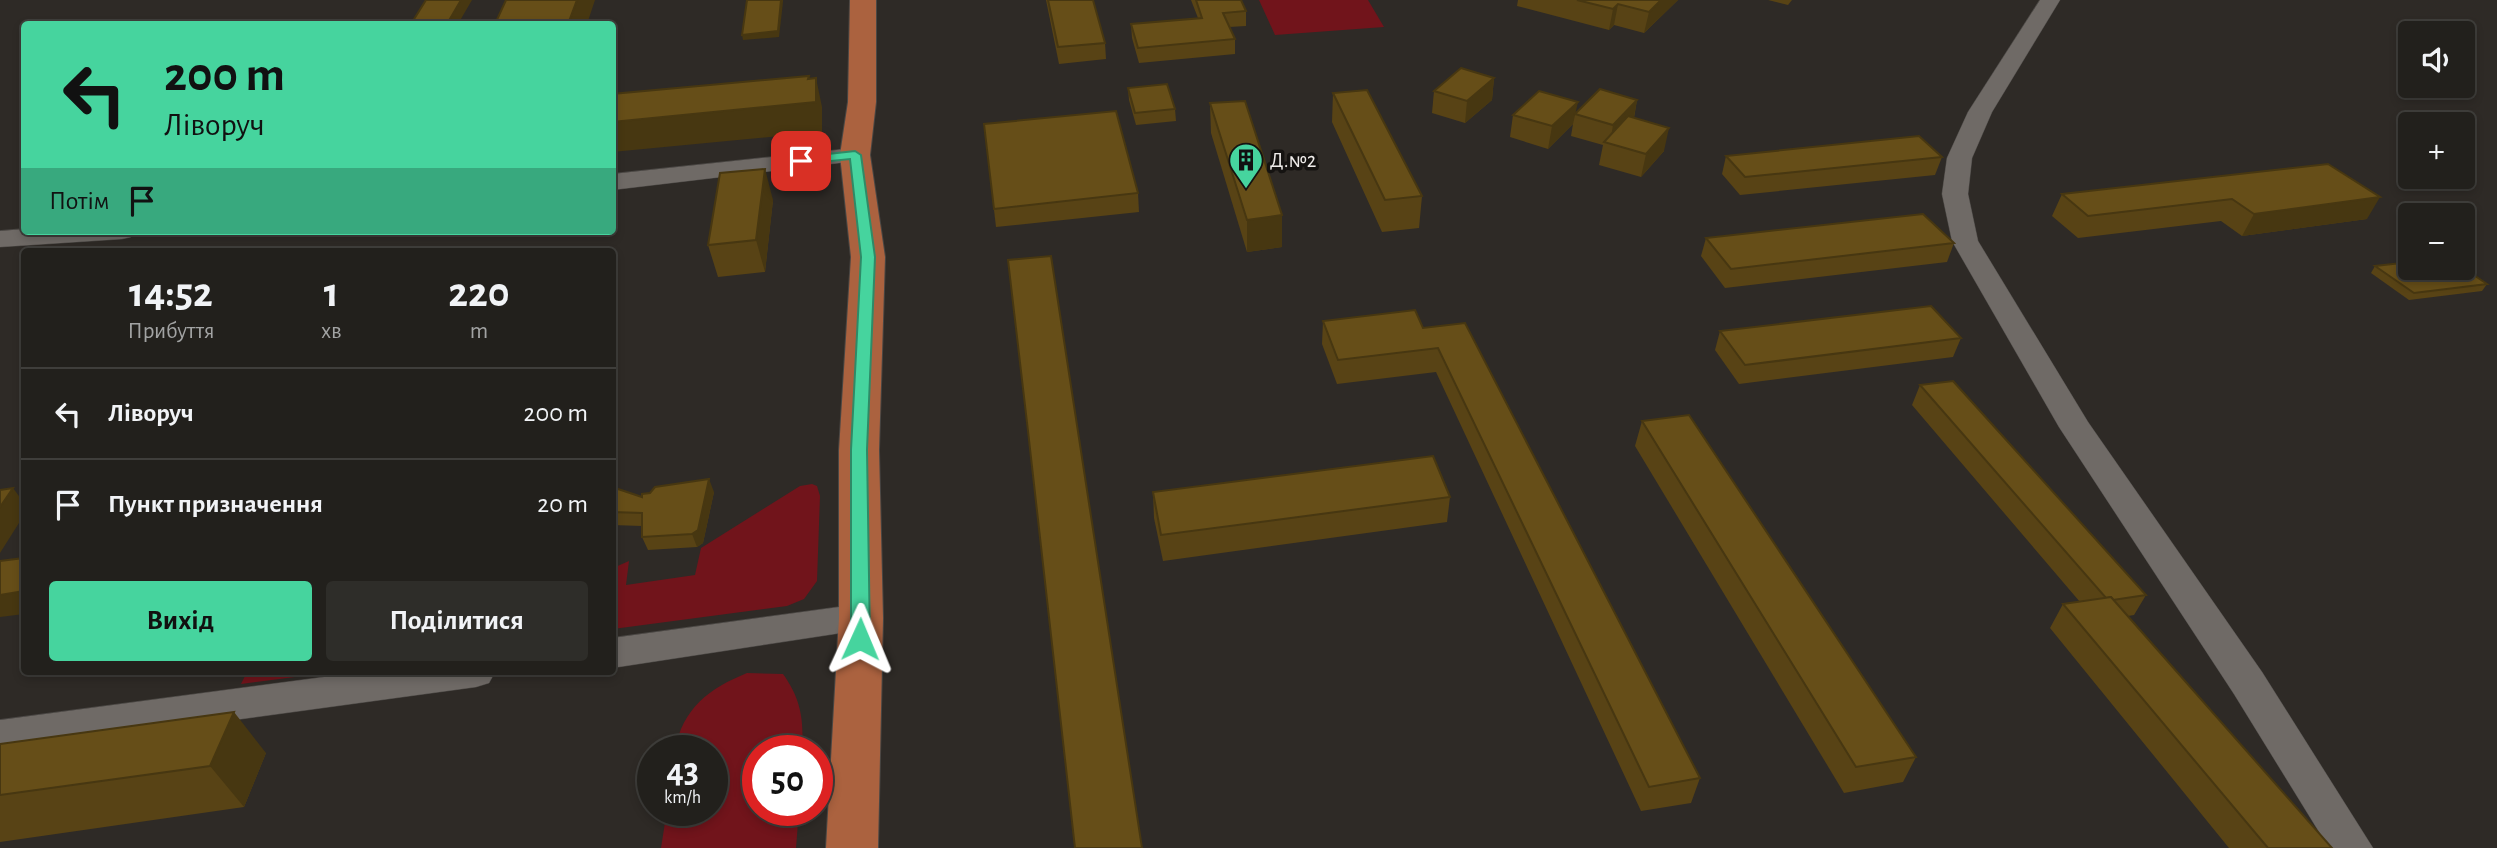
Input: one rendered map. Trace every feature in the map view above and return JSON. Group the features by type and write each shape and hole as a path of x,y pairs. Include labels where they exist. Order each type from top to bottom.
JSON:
{"main road":[{"path":"852,848 861,618 859,450 868,257 855,155 862,102 863,0"}],"street":[{"path":"2050,0 1962,145 1955,180 1956,210 1965,241 2075,427 2248,683 2352,848"},
{"path":"616,182 855,155"},
{"path":"0,239 61,235"},
{"path":"616,652 861,618"},
{"path":"0,736 454,675"}],"shaded area":[{"path":"1259,0 1368,0 1384,27 1275,35"},
{"path":"800,486 817,486 820,496 817,581 804,599 787,606 616,629 616,567 629,561 626,585 695,575 701,548"},
{"path":"747,673 783,674 794,692 800,710 802,735 742,735 742,826 798,826 796,848 661,848 664,826 728,826 728,735 679,735 691,711 721,685"},
{"path":"246,675 311,675 241,684"}],"building":[{"path":"426,0 461,0 449,21 413,21"},
{"path":"506,0 577,0 569,21 496,21"},
{"path":"747,0 781,0 778,31 742,35"},
{"path":"1048,0 1093,0 1105,43 1058,47"},
{"path":"1196,0 1241,0 1246,11 1223,13 1235,39 1138,48 1131,24 1202,18"},
{"path":"1577,0 1661,0 1649,12 1618,4 1613,9"},
{"path":"1461,68 1494,78 1467,101 1434,91"},
{"path":"809,76 808,79 816,78 816,102 616,122 616,94"},
{"path":"1167,84 1175,109 1135,113 1128,88"},
{"path":"1600,89 1637,100 1613,125 1575,114"},
{"path":"1367,90 1422,196 1385,200 1333,93"},
{"path":"1539,91 1578,102 1552,126 1513,115"},
{"path":"1245,101 1282,215 1247,220 1210,103"},
{"path":"1116,111 1138,193 994,209 984,124"},
{"path":"1628,116 1669,128 1646,154 1604,142"},
{"path":"1919,136 1942,157 1745,177 1726,156"},
{"path":"2328,164 2380,197 2254,214 2232,199 2088,216 2062,194"},
{"path":"765,169 756,240 708,245 720,173"},
{"path":"1923,214 1954,243 1731,269 1706,238"},
{"path":"1051,256 1142,848 1075,848 1008,260"},
{"path":"2398,263 2398,280 2475,280 2475,276 2487,284 2414,293 2375,266"},
{"path":"1931,306 1961,338 1745,365 1720,331"},
{"path":"1415,310 1423,328 1465,323 1700,778 1649,787 1438,348 1338,360 1323,321"},
{"path":"1953,381 2146,595 2113,600 2111,597 2106,598 1920,385"},
{"path":"1689,415 1916,757 1856,767 1642,421"},
{"path":"1433,456 1450,497 1161,535 1153,492"},
{"path":"709,479 698,530 692,534 642,537 642,513 616,512 616,488 642,497 642,494 650,493 655,487"},
{"path":"13,488 0,507 0,490"},
{"path":"21,558 21,592 0,595 0,561"},
{"path":"2111,597 2332,848 2268,848 2063,604"},
{"path":"234,712 210,766 0,795 0,744"}],"place":[{"name":"Д.№2","path":"1246,190"}],"route":[{"path":"801,161 855,155 868,257 859,450 860,639"}]}
